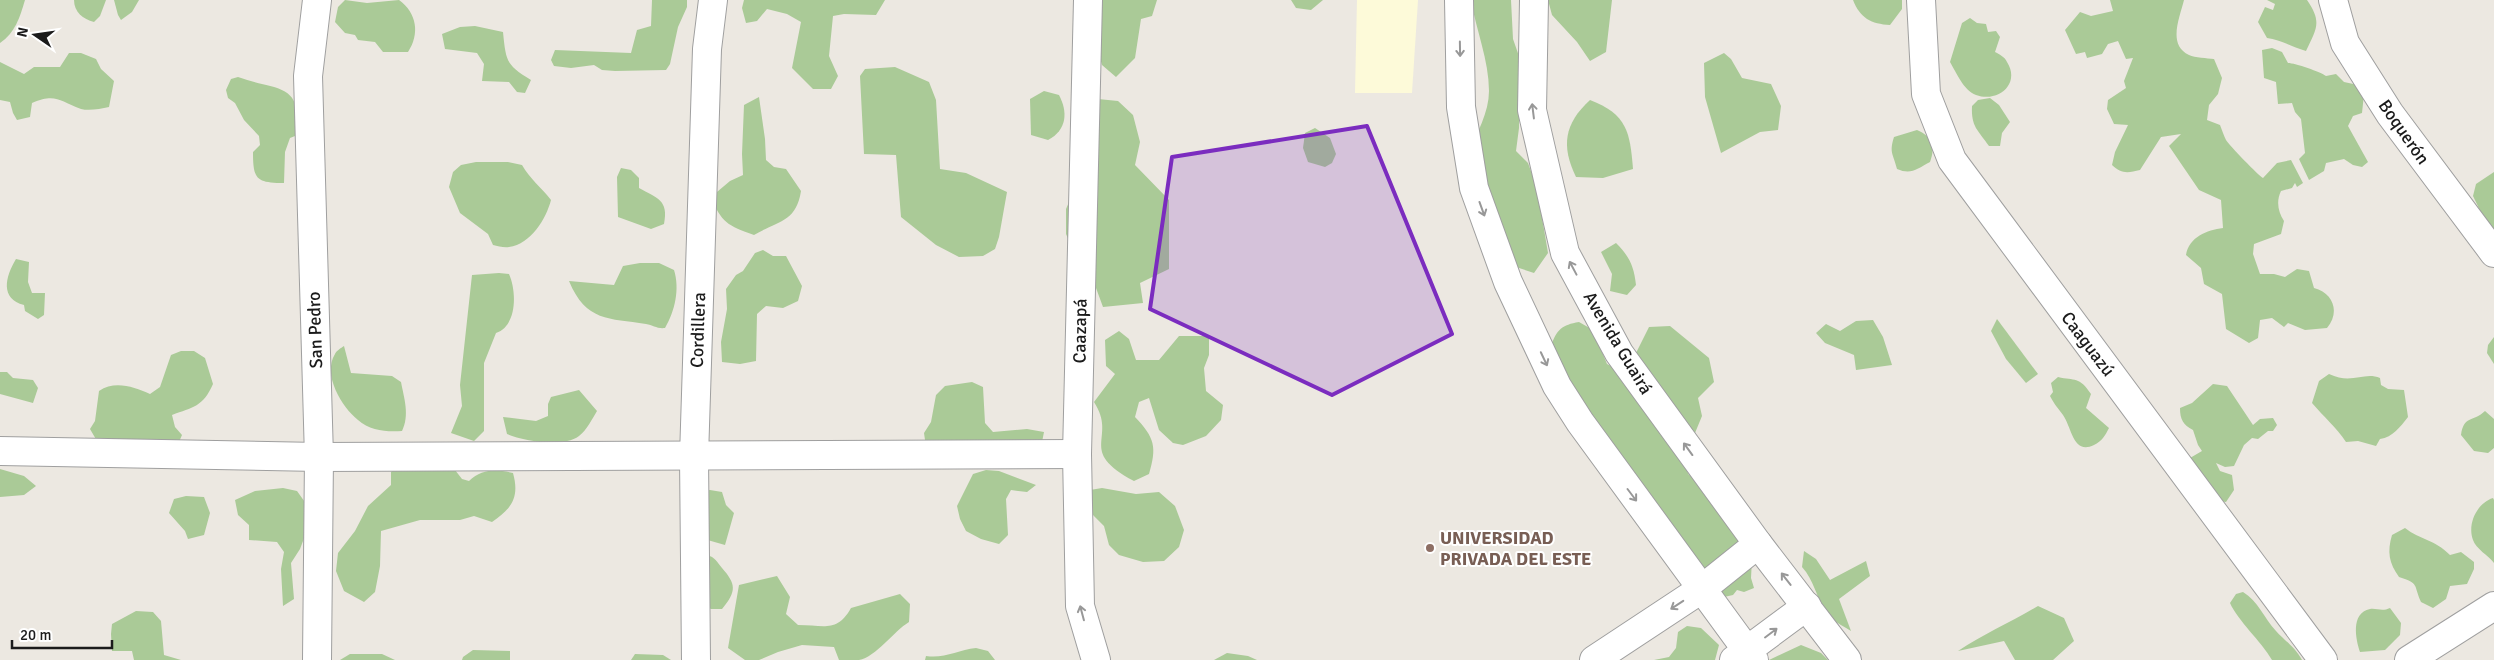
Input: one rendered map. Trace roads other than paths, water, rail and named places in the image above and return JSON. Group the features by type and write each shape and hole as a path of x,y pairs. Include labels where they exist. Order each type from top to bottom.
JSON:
{"street":[{"name":"San Pedro","path":"317,0 308,76 319,457 317,660"},
{"name":"Cordillera","path":"696,660 694,457 706,49 713,0"},
{"name":"Caazapá","path":"1088,0 1077,454 1080,606 1096,660"},
{"path":"1459,0 1461,107 1472,179 1508,282 1557,386 1580,422 1703,588 1745,657 1807,606"},
{"name":"Avenida Guairá","path":"1534,0 1532,110 1565,253 1619,353 1758,544 1847,660"},
{"name":"Caaguazú","path":"1921,0 1926,94 1952,160 2323,660"},
{"name":"Boquerón","path":"2333,0 2345,43 2390,114 2494,253"},
{"path":"0,451 319,457 1077,454"},
{"path":"1594,660 1703,588 1758,544"},
{"path":"2409,660 2494,606"}],"place":[{"name":"UNIVERSIDAD PRIVADA DEL ESTE","path":"1430,548"}]}
